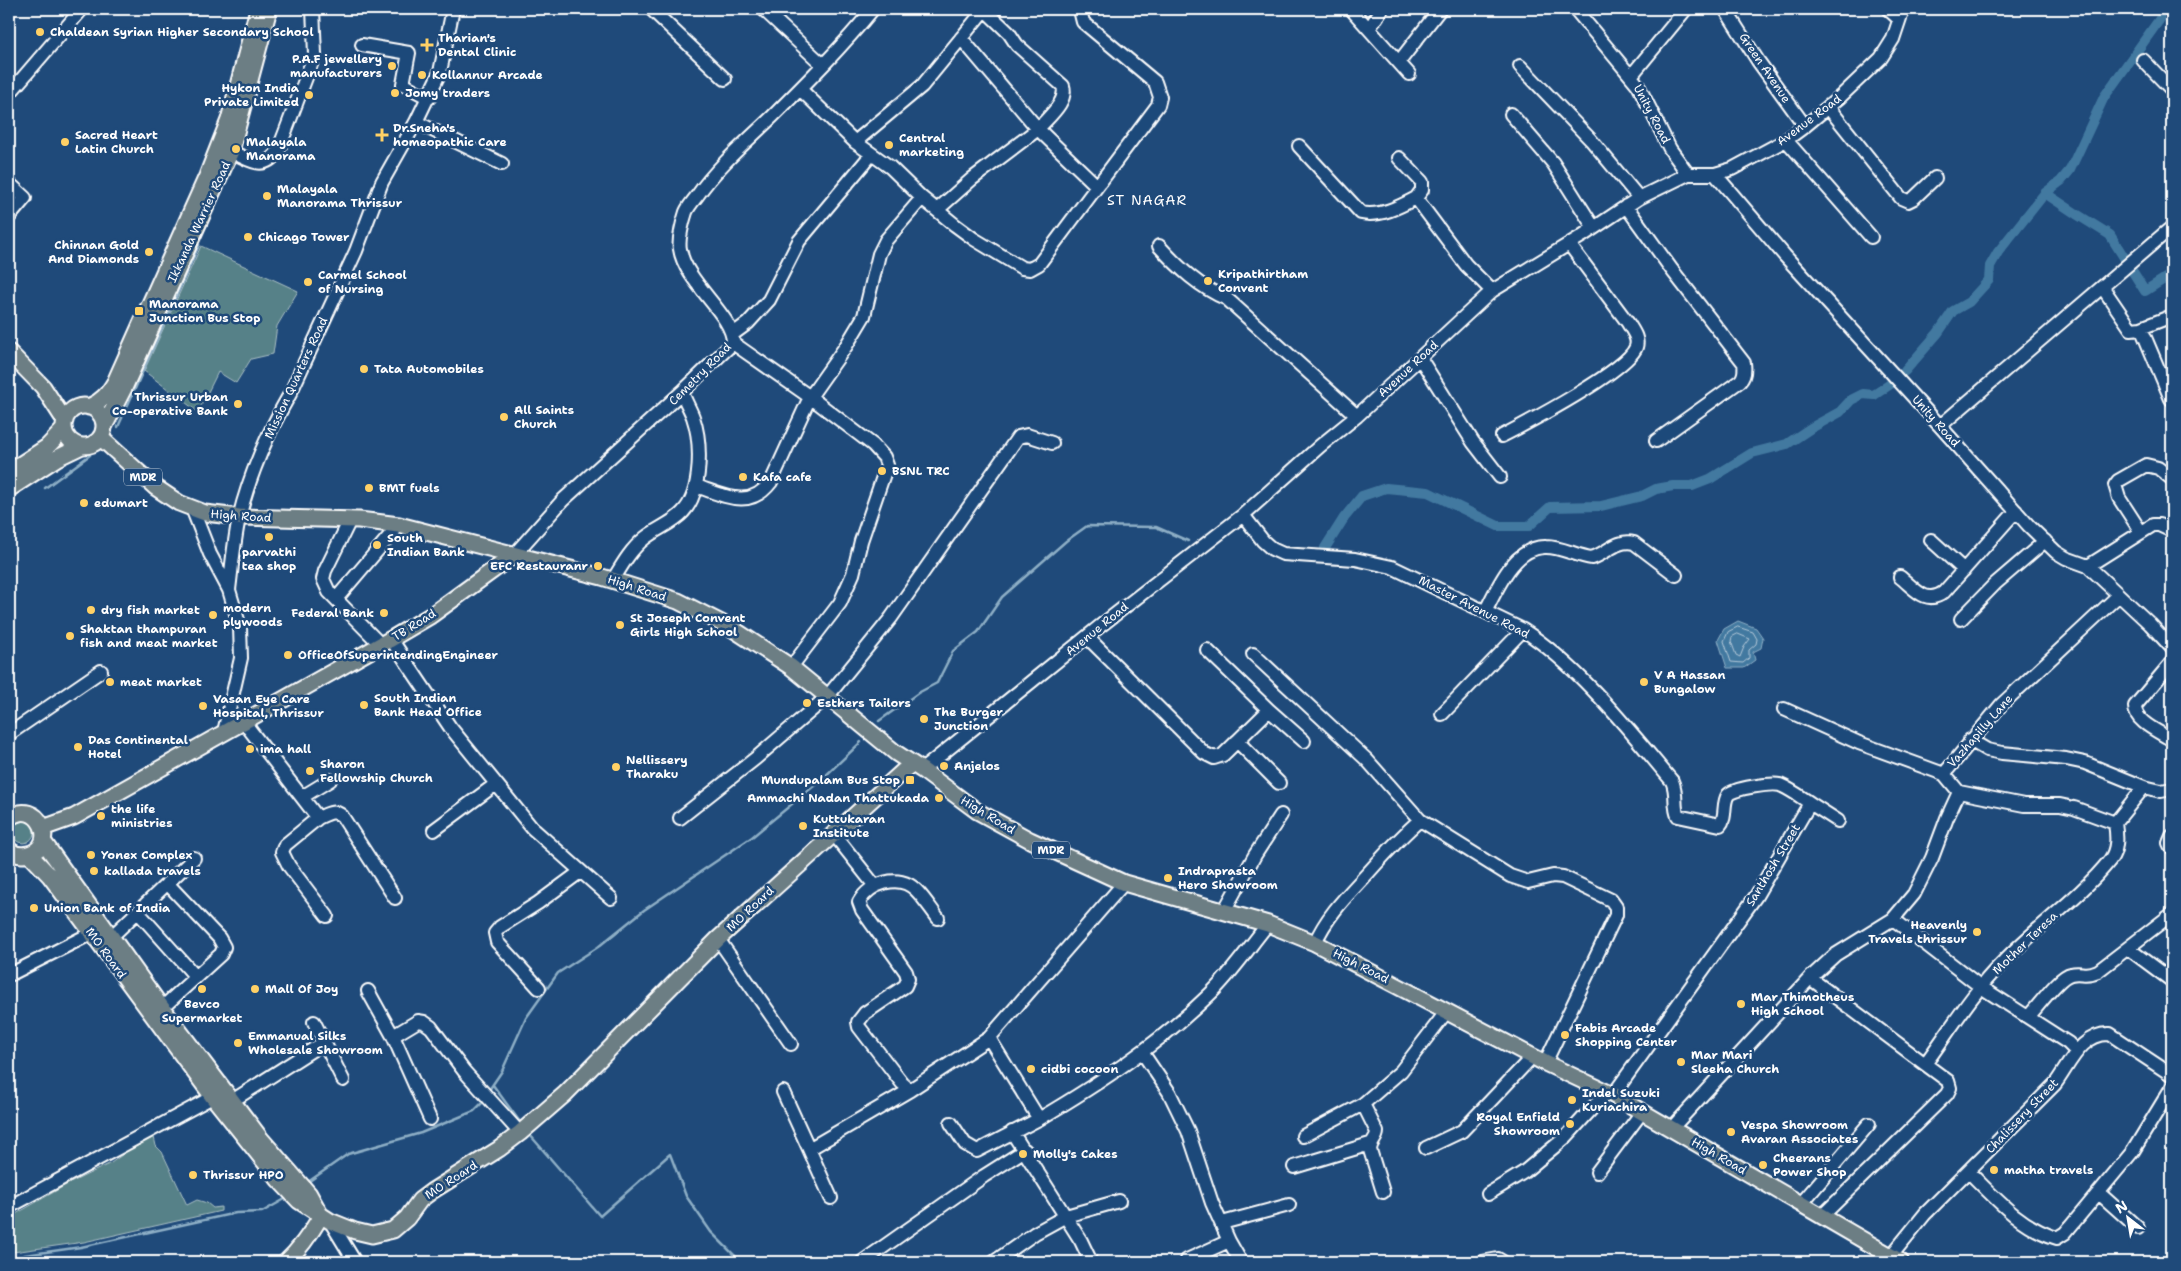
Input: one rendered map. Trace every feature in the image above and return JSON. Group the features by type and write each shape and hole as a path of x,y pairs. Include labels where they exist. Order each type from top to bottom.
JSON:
{"main road":[{"name":"Ikkanda Warrier Road","path":"83,407 98,403 107,395 115,382 225,149 229,120 258,9"},
{"name":"Ikkanda Warrier Road","path":"103,432 125,386 225,149 269,9"},
{"path":"9,352 43,387 64,425 70,441 82,446"},
{"path":"9,489 57,458 82,446 92,445 103,432 102,416 43,387"},
{"path":"9,472 47,447 64,425 69,413 83,407"},
{"name":"High Road","path":"103,432 155,487 192,508 205,513 239,517 350,520 398,525 612,580 678,601 734,629 791,667 826,697 977,811 1030,840 1124,883 1268,924 1315,943 1609,1094 1896,1259"},
{"name":"TB Road","path":"43,835 430,616 514,555"},
{"name":"MO Roard","path":"29,854 50,876 92,933 223,1096 279,1180 299,1201 325,1218 355,1231 372,1235 393,1230 407,1218 420,1200 499,1149 520,1133 572,1087 718,939 833,833 917,767"},
{"path":"10,813 23,812 36,817 43,835 110,938 162,1008 223,1096"},
{"path":"9,850 18,854 29,854 40,847 43,835"},
{"path":"286,1262 298,1251 325,1218"}],"street":[{"path":"9,94 82,9"},
{"path":"225,149 259,164 272,161 278,151 315,54 313,9"},
{"name":"Mission Quarters Road","path":"229,590 239,517 271,431 356,251 370,216 374,198 429,98 440,72 453,9"},
{"path":"651,9 725,79"},
{"path":"763,9 823,65"},
{"name":"Cemetry Road","path":"514,555 563,500 682,392 733,339 685,266 679,248 686,212 709,179 800,89 873,9"},
{"path":"855,142 922,86 984,9 1009,33 1017,45 1063,86 1065,92 1064,99 1038,129 972,179 937,210"},
{"path":"800,89 855,142 890,167 922,198 974,239 1022,268 1030,269 1039,264 1158,105 1160,98 1154,82 1083,22 1081,14 1083,9"},
{"path":"1351,9 1409,74"},
{"path":"1369,29 1382,9"},
{"path":"1399,62 1440,9"},
{"name":"Unity Road","path":"1575,9 1631,76 1645,97 1670,149 1688,174"},
{"path":"1631,76 1686,9"},
{"name":"Green Avenue","path":"1725,9 1758,61 1805,126"},
{"path":"1888,9 1901,14"},
{"name":"Avenue Road","path":"917,767 1243,515 1320,446 1357,416 1492,291 1640,198 1688,174 1716,174 1758,156 1786,140 1805,126 1881,58 1892,39 1901,14"},
{"path":"961,38 1038,129 1097,186"},
{"path":"362,45 409,53 403,84 429,98"},
{"path":"2143,60 2172,90"},
{"path":"1520,66 1591,140 1640,198"},
{"path":"1828,107 1901,198 1908,200 1914,198 1935,178"},
{"path":"1511,114 1553,163 1594,228"},
{"path":"416,122 502,164"},
{"path":"1786,140 1871,237"},
{"path":"1299,146 1361,213 1377,214 1401,206 1416,198 1422,190 1422,182 1399,158"},
{"path":"791,667 840,603 854,574 861,541 887,465 884,456 874,445 733,339 769,300 799,241 871,155"},
{"name":"Unity Road","path":"1716,174 1785,256 2016,511 2056,552 2088,566 2172,648"},
{"path":"9,184 25,198 9,217"},
{"path":"696,486 738,500 754,498 763,492 771,482 810,397 846,346 864,316 879,254 886,240 922,198"},
{"path":"1416,198 1466,265 1492,291"},
{"path":"1626,206 1672,270 1744,363 1745,370 1744,378 1656,441"},
{"path":"1940,426 2172,228"},
{"path":"1502,436 1532,421 1621,366 1633,353 1637,345 1636,336 1628,323 1569,244"},
{"path":"1159,246 1194,281 1209,291 1227,298 1357,416"},
{"path":"2103,288 2131,329 2141,328 2172,316"},
{"path":"2141,328 2171,399"},
{"path":"1420,358 1474,442 1500,477"},
{"path":"612,580 629,554 644,538 682,514 691,502 696,486 697,436 693,418 682,392"},
{"path":"680,818 756,758 826,697 892,618 1018,436 1027,435 1052,443"},
{"path":"2141,532 2119,498 2116,486 2118,481 2146,465 2153,466 2172,479"},
{"path":"192,508 207,548 229,590 240,627 241,658 224,732"},
{"path":"1900,577 1930,599 1937,598 2016,511"},
{"name":"Master Avenue Road","path":"1243,515 1272,550 1283,554 1355,559 1392,567 1538,639 1580,676 1668,775 1677,791 1676,812 1678,816 1717,825 1722,822 1726,797 1736,790 1774,784 1782,786 1810,803"},
{"path":"350,520 325,571 323,579 325,585 336,599 386,642 450,727 532,828 611,898"},
{"path":"336,599 398,525"},
{"path":"2088,566 2152,526 2159,525 2172,531"},
{"path":"1931,540 1964,570"},
{"path":"1485,612 1502,580 1516,562 1535,549 1545,546 1592,558 1619,543 1627,541 1640,547 1676,575"},
{"path":"1962,619 1995,584 2045,541"},
{"name":"Vazhapilly Lane","path":"1959,792 1944,774 1970,740 2001,705 2119,595"},
{"path":"1442,714 1523,630"},
{"path":"1087,637 1204,753 1214,758 1223,755 1269,710"},
{"path":"1207,650 1304,741"},
{"path":"1253,654 1367,760 1420,820 1510,876 1528,882 1553,876 1563,877 1611,900 1616,907 1616,915 1539,1059 1462,1131 1426,1148"},
{"path":"2172,662 2135,706 2134,712 2138,718 2172,740"},
{"path":"9,734 101,671"},
{"path":"1784,709 1859,743 1944,774"},
{"path":"243,721 318,818"},
{"path":"1970,740 1987,750 2085,763 2144,787 2161,791 2172,789"},
{"path":"1237,741 1279,783"},
{"path":"302,797 330,780"},
{"path":"434,830 496,784"},
{"path":"1671,1129 1810,978 1835,955 1893,919 1914,894 1932,858 1959,792 2024,804 2060,805 2074,808 2115,823 2144,787"},
{"path":"1810,803 1838,821"},
{"name":"Santhosh Street","path":"1488,1194 1524,1172 1566,1137 1609,1094 1756,896 1810,803"},
{"path":"328,916 289,866 282,852 285,846 318,818 332,812 338,812 342,816 395,898"},
{"path":"1224,911 1255,855 1281,815"},
{"path":"1315,943 1320,930 1333,911 1403,835 1420,820"},
{"name":"Mother Teresa","path":"1925,1064 1981,987 2001,963 2072,898 2111,858 2117,846 2115,823"},
{"path":"833,833 875,886"},
{"path":"2172,836 2169,843 2172,849"},
{"path":"110,938 194,858"},
{"path":"539,988 497,942 495,933 500,927 538,903 580,872"},
{"path":"910,1090 859,1028 858,1022 865,1013 905,986 908,979 906,972 862,910 859,902 864,893 886,881 906,884 916,889 938,918"},
{"path":"809,1149 910,1090 990,1038 1124,883"},
{"path":"162,1008 221,954 224,947 219,938 167,884"},
{"path":"138,912 196,977"},
{"path":"2028,1017 2063,978 2071,974 2088,975 2098,971 2172,914"},
{"path":"1893,919 1981,987 2068,1043 2076,1051 2093,1037 2110,1034 2172,1075"},
{"path":"951,1123 965,1144 977,1151 1086,1091 1161,1038 1212,993 1268,924"},
{"path":"9,976 92,933"},
{"path":"718,939 791,1044"},
{"path":"2129,949 2172,981"},
{"path":"1810,978 1948,1081 1950,1088 1822,1216"},
{"path":"368,992 393,1036 430,1119"},
{"path":"1303,1136 1363,1104 1400,1071 1448,1011"},
{"path":"393,1036 418,1021 424,1022 431,1027 464,1071 520,1133"},
{"path":"314,1022 323,1044 343,1080"},
{"path":"990,1038 1038,1119"},
{"path":"9,1207 323,1044"},
{"name":"Chalissery Street","path":"1896,1259 1925,1214 2055,1084 2076,1051"},
{"path":"1142,1052 1169,1092 1188,1132 1206,1186 1229,1241 1241,1262"},
{"path":"1968,1171 2009,1212 2048,1236 2058,1238 2065,1233 2100,1194 2133,1151 2172,1087"},
{"path":"782,1092 831,1198"},
{"path":"1294,1167 1370,1144 1377,1136 1377,1132 1363,1104"},
{"path":"1597,1172 1642,1112"},
{"path":"1801,1204 1869,1124"},
{"path":"1012,1132 1066,1216 1091,1262"},
{"path":"1370,1144 1370,1154 1383,1192"},
{"path":"862,1262 984,1176 1025,1150"},
{"path":"2100,1194 2138,1228"},
{"path":"994,1262 1035,1234 1066,1216 1119,1201"},
{"path":"1222,1223 1289,1205"},
{"path":"325,1218 355,1262"},
{"path":"1187,1260 1229,1241"},
{"path":"1482,1262 1498,1259 1503,1262"}],"green space":[{"path":"201,246 298,291 277,326 273,354 251,359 236,383 218,372 198,412 144,371"},
{"path":"23,821 31,824 34,832 31,840 23,843 15,840 12,832 15,824"},
{"path":"146,1137 154,1137 156,1146 162,1152 187,1205 197,1200 207,1203 213,1208 221,1207 221,1211 84,1242 13,1252 9,1255 9,1218 66,1185 111,1163 122,1155 127,1147"}],"water":[{"path":"1738,621 1756,628 1763,638 1761,648 1753,652 1755,660 1744,668 1727,668 1718,640 1724,629"}],"waterway":[{"path":"1905,371 1938,333 1953,311 1969,302 1989,280 1990,266 1998,252 2045,193 2061,181 2070,170 2104,97 2167,9"},
{"path":"2045,193 2110,235 2125,259"},
{"path":"118,427 199,245"},
{"path":"2133,272 2145,291 2172,274"},
{"path":"1325,548 1344,518 1362,496 1386,488 1428,492 1498,526 1529,526 1550,507 1601,506 1642,496 1656,489 1673,486 1692,486 1710,479 1752,453 1787,444 1840,412 1851,400 1863,394 1874,395 1892,383"},
{"path":"45,488 90,455"},
{"path":"879,721 918,693 937,683 953,651 978,632 1002,597 1066,541 1087,526 1156,527 1188,541"},
{"path":"489,1090 502,1071 526,1018 558,973 598,947 644,910 752,837 820,781 861,742"},
{"path":"493,1085 520,1122"},
{"path":"308,1182 348,1154 421,1133 474,1111 484,1101"},
{"path":"530,1135 600,1216 670,1154 686,1196 711,1232 741,1262"},
{"path":"9,1262 25,1255 81,1247 236,1213 262,1212 285,1199"}],"place":[{"name":"Chaldean Syrian Higher Secondary School","path":"40,32"},
{"name":"Tharian's Dental Clinic","path":"427,45"},
{"name":"P.A.F jewellery manufacturers","path":"392,66"},
{"name":"Kollannur Arcade","path":"422,75"},
{"name":"Jomy traders","path":"395,93"},
{"name":"Hykon India Private Limited","path":"309,95"},
{"name":"Dr.Sneha's homeopathic Care","path":"382,135"},
{"name":"Sacred Heart Latin Church","path":"65,142"},
{"name":"Central marketing","path":"889,145"},
{"name":"Malayala Manorama","path":"236,149"},
{"name":"Malayala Manorama Thrissur","path":"267,196"},
{"name":"Chicago Tower","path":"248,237"},
{"name":"Chinnan Gold And Diamonds","path":"149,252"},
{"name":"Kripathirtham Convent","path":"1208,281"},
{"name":"Carmel School of Nursing","path":"308,282"},
{"name":"Manorama Junction Bus Stop","path":"139,311"},
{"name":"Tata Automobiles","path":"364,369"},
{"name":"Thrissur Urban Co-operative Bank","path":"238,404"},
{"name":"All Saints Church","path":"504,417"},
{"name":"BSNL TRC","path":"882,471"},
{"name":"Kafa cafe","path":"743,477"},
{"name":"BMT fuels","path":"369,488"},
{"name":"edumart","path":"84,503"},
{"name":"parvathi tea shop","path":"269,537"},
{"name":"South Indian Bank","path":"377,545"},
{"name":"EFC Restauranr","path":"598,566"},
{"name":"dry fish market","path":"91,610"},
{"name":"Federal Bank","path":"384,613"},
{"name":"modern plywoods","path":"213,615"},
{"name":"St Joseph Convent Girls High School","path":"620,625"},
{"name":"Shaktan thampuran fish and meat market","path":"70,636"},
{"name":"OfficeOfSuperintendingEngineer","path":"288,655"},
{"name":"meat market","path":"110,682"},
{"name":"V A Hassan Bungalow","path":"1644,682"},
{"name":"Esthers Tailors","path":"807,703"},
{"name":"South Indian Bank Head Office","path":"364,705"},
{"name":"Vasan Eye Care Hospital, Thrissur","path":"203,706"},
{"name":"The Burger Junction","path":"924,719"},
{"name":"Das Continental Hotel","path":"78,747"},
{"name":"ima hall","path":"250,749"},
{"name":"Anjelos","path":"944,766"},
{"name":"Nellissery Tharaku","path":"616,767"},
{"name":"Sharon Fellowship Church","path":"310,771"},
{"name":"Mundupalam Bus Stop","path":"910,780"},
{"name":"Ammachi Nadan Thattukada","path":"939,798"},
{"name":"the life ministries","path":"101,816"},
{"name":"Kuttukaran Institute","path":"803,826"},
{"name":"Yonex Complex","path":"91,855"},
{"name":"kallada travels","path":"94,871"},
{"name":"Indraprasta Hero Showroom","path":"1168,878"},
{"name":"Union Bank of India","path":"34,908"},
{"name":"Heavenly Travels thrissur","path":"1977,932"},
{"name":"Bevco Supermarket","path":"202,989"},
{"name":"Mall Of Joy","path":"255,989"},
{"name":"Mar Thimotheus High School","path":"1741,1004"},
{"name":"Fabis Arcade Shopping Center","path":"1565,1035"},
{"name":"Emmanual Silks Wholesale Showroom","path":"238,1043"},
{"name":"Mar Mari Sleeha Church","path":"1681,1062"},
{"name":"cidbi cocoon","path":"1031,1069"},
{"name":"Indel Suzuki Kuriachira","path":"1572,1100"},
{"name":"Royal Enfield Showroom","path":"1570,1124"},
{"name":"Vespa Showroom Avaran Associates","path":"1731,1132"},
{"name":"Molly's Cakes","path":"1023,1154"},
{"name":"Cheerans Power Shop","path":"1763,1165"},
{"name":"matha travels","path":"1994,1170"},
{"name":"Thrissur HPO","path":"193,1175"}],"district":[{"name":"ST NAGAR","path":"1147,200"}]}
